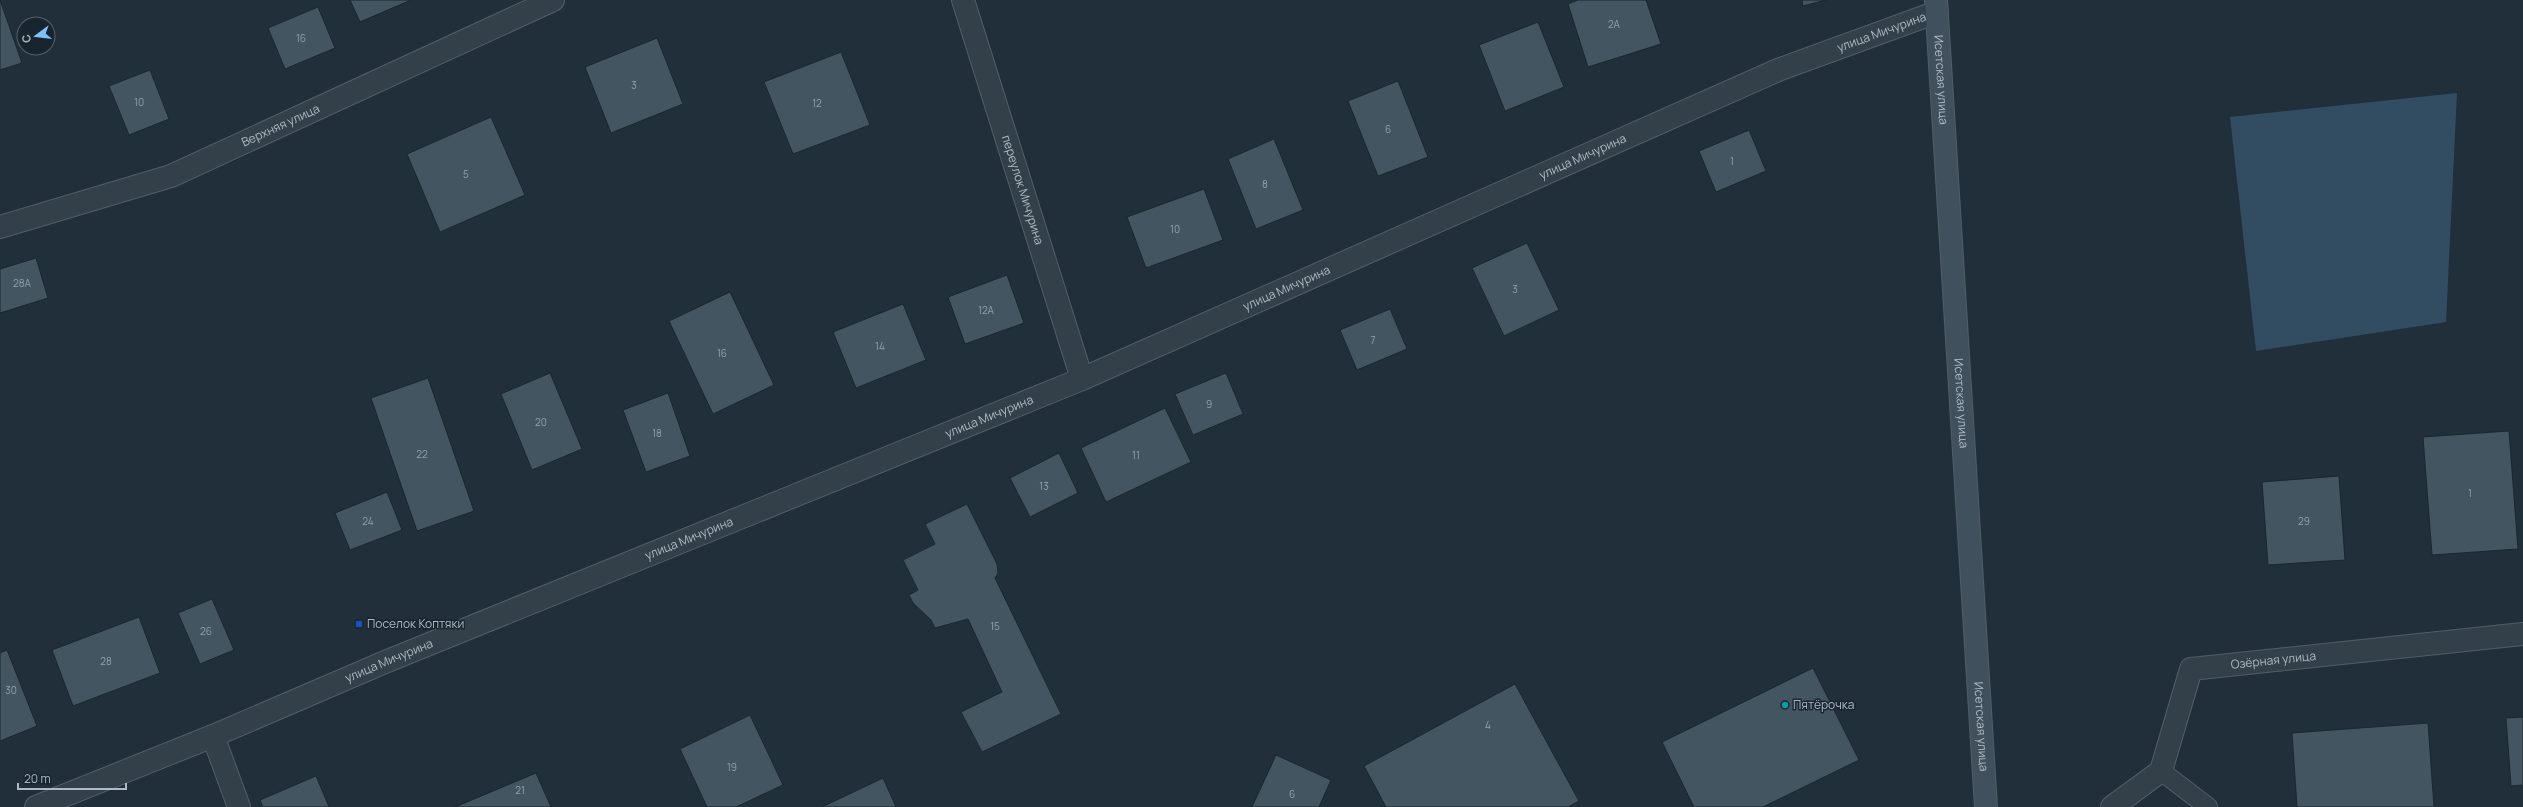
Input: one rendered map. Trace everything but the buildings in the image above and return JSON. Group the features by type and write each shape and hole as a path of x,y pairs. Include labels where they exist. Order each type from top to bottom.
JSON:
{"main road":[{"name":"Исетская улица","path":"1937,6 1986,807"}],"street":[{"name":"Верхняя улица","path":"0,227 171,176 553,0"},
{"name":"переулок Мичурина","path":"963,0 1082,380"},
{"name":"улица Мичурина","path":"36,807 213,736 384,662 1082,380 1778,70 1937,6"},
{"name":"Озёрная улица","path":"2161,772 2191,668 2523,634"},
{"path":"213,736 239,807"},
{"path":"2112,807 2161,772"}],"lane":[{"path":"2161,772 2208,807"}],"water":[{"path":"2457,93 2446,322 2256,351 2230,117"}],"place":[{"name":"Поселок Коптяки","path":"359,624"},
{"name":"Пятёрочка","path":"1785,705"}]}
